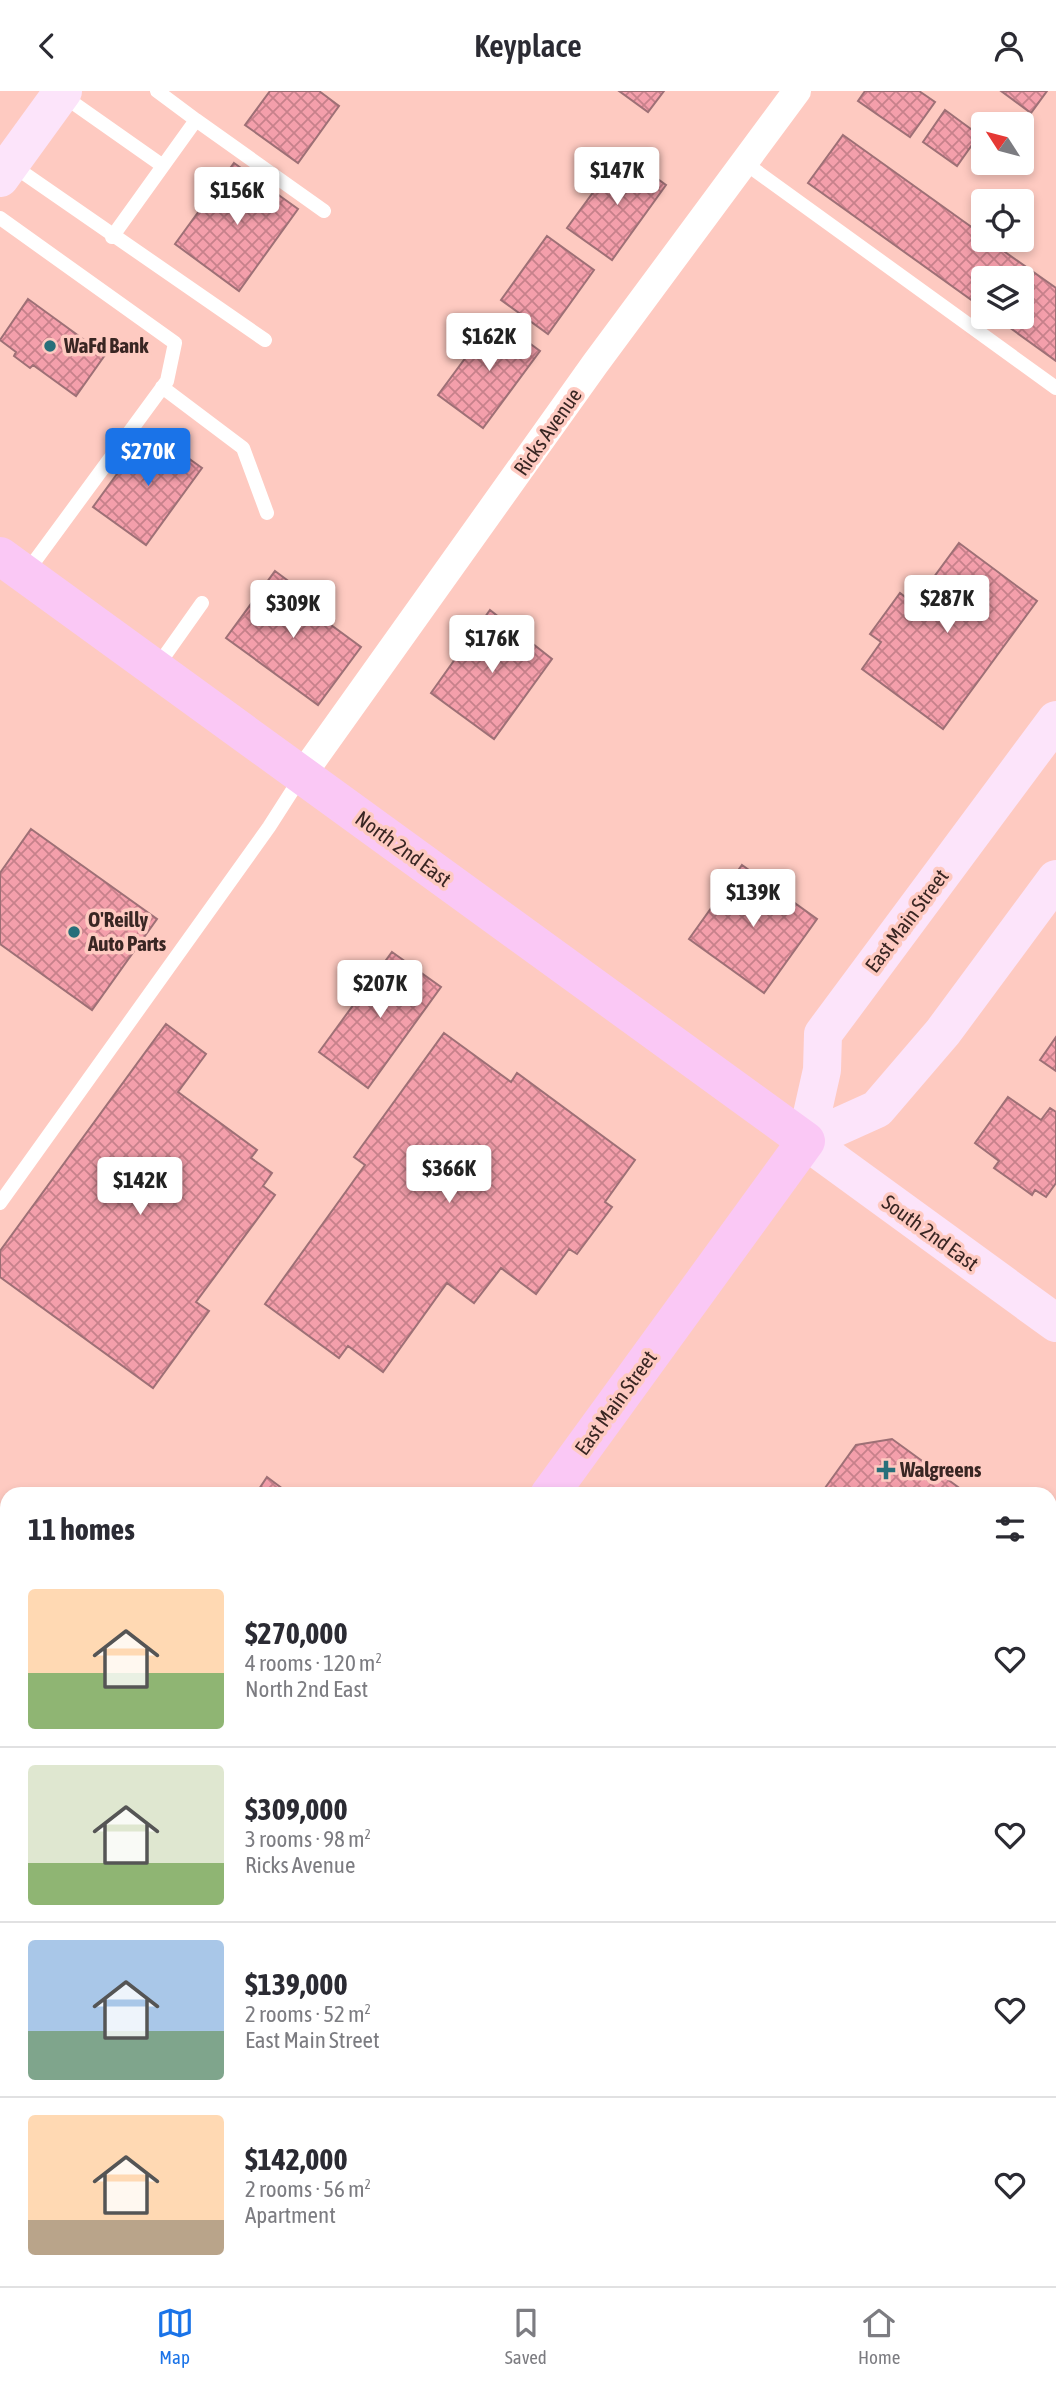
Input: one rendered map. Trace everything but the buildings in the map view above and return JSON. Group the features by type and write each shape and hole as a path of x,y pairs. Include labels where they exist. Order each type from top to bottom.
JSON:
{"main road":[{"name":"North 2nd East","path":"13,566 806,1140"},
{"name":"East Main Street","path":"555,1487 806,1140"}],"street":[{"name":"Ricks Avenue","path":"302,775 484,525 595,364 797,91"},
{"path":"5,171 62,92"},
{"name":"East Main Street","path":"806,1140 822,1070 823,1034 1056,720"},
{"path":"806,1140 877,1109 943,1033 1056,879"},
{"name":"South 2nd East","path":"806,1140 1056,1323"}],"lane":[{"path":"157,91 324,211"},
{"path":"62,92 163,166"},
{"path":"112,236 196,120"},
{"path":"745,163 1056,388"},
{"path":"5,171 112,236 265,340"},
{"path":"0,218 175,343 167,381 13,566"},
{"path":"162,387 243,448 267,513"},
{"path":"155,669 202,603"},
{"path":"0,1203 270,827 302,775"}],"place":[{"name":"WaFd Bank","path":"50,346"},
{"name":"O'Reilly Auto Parts","path":"74,932"},
{"name":"Walgreens","path":"886,1470"}]}
